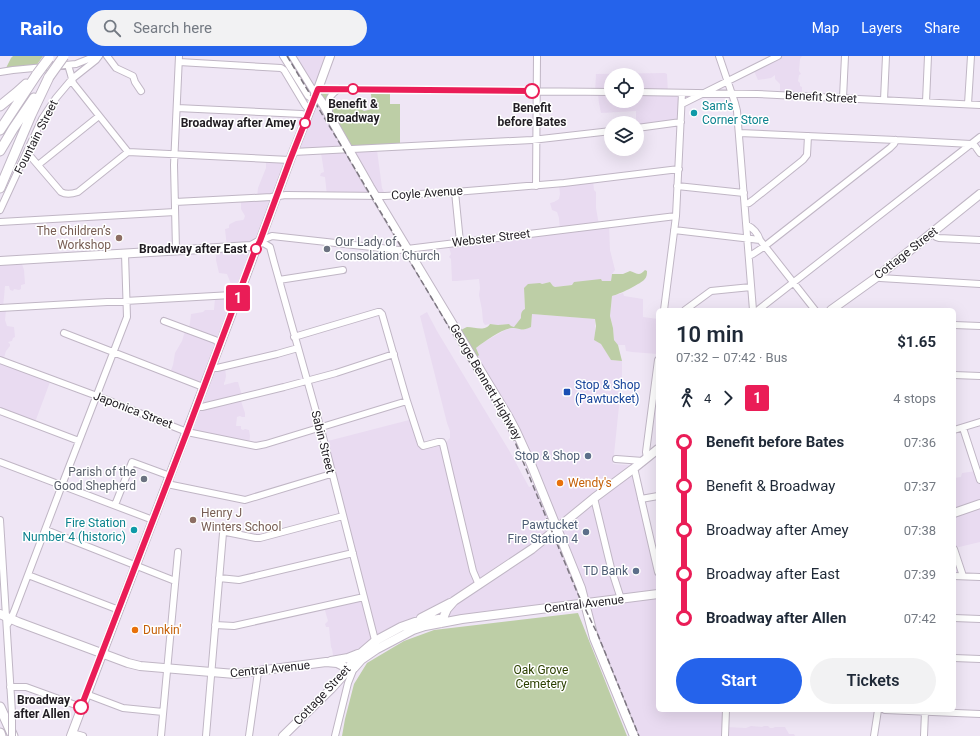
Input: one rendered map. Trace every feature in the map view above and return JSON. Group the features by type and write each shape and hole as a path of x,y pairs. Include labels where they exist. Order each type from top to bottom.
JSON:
{"highway":[{"path":"0,151 17,122 64,56"},
{"path":"0,130 50,57"},
{"path":"0,106 38,74"},
{"path":"0,188 49,77"},
{"path":"0,707 12,736"}],"main road":[{"path":"71,734 330,56"},
{"name":"George Bennett Highway","path":"316,95 322,109 328,114 508,416 521,443 581,588 594,638 634,736"},
{"name":"Cottage Street","path":"834,308 980,194"},
{"path":"0,261 251,246 260,241"},
{"path":"415,622 454,601 532,549 594,498 656,451"},
{"path":"956,512 980,504"},
{"name":"Central Avenue","path":"6,619 133,665 235,674 326,662 337,663 352,668 376,645 401,627 415,622 462,619 656,594"},
{"path":"442,621 447,609 454,601"},
{"name":"Central Avenue","path":"361,653 376,645 413,630 442,621"},
{"path":"326,662 348,658 361,653"},
{"name":"Cottage Street","path":"283,736 352,668 351,664 361,653"}],"street":[{"path":"0,72 76,64 97,56"},
{"name":"Fountain Street","path":"0,210 46,114 60,92 72,79 96,60 97,56"},
{"path":"107,56 116,68 133,76 141,91"},
{"name":"George Bennett Highway","path":"283,56 308,96 316,95 292,56"},
{"path":"536,186 537,56"},
{"path":"719,56 736,107 753,308"},
{"path":"682,104 778,56"},
{"path":"843,98 845,56"},
{"path":"884,100 886,56"},
{"path":"926,102 928,56"},
{"path":"968,104 970,56"},
{"path":"176,250 174,154 179,59 281,68 284,70 309,113 302,114 177,108"},
{"path":"68,64 73,83 128,152"},
{"path":"316,95 341,88 604,92"},
{"path":"328,114 328,101 330,97 341,88"},
{"name":"Benefit Street","path":"644,92 732,93 980,105"},
{"path":"664,308 676,216 682,93"},
{"path":"38,165 99,116"},
{"path":"644,127 681,122"},
{"path":"293,152 536,140 604,132"},
{"path":"739,133 971,144 975,146 980,153"},
{"path":"745,204 753,200 803,160 807,155 808,136"},
{"path":"760,308 980,137"},
{"path":"749,256 765,246 890,148 896,140"},
{"path":"26,154 31,157 61,192 69,194 78,192 128,152 290,160"},
{"name":"Coyle Avenue","path":"175,202 286,195 376,196 455,192 536,186 679,169"},
{"path":"678,186 744,193"},
{"path":"455,192 460,242"},
{"path":"0,222 175,212"},
{"name":"Webster Street","path":"260,241 272,236 399,250 676,216"},
{"path":"747,225 751,227 813,308"},
{"path":"674,230 760,240"},
{"path":"932,232 939,238 980,240"},
{"name":"Sabin Street","path":"260,241 270,247 320,428 376,645"},
{"path":"6,619 28,575 127,317 125,254"},
{"path":"279,280 343,270"},
{"path":"876,276 880,278 980,284"},
{"path":"688,308 710,291 751,287"},
{"path":"0,308 239,295"},
{"path":"294,337 361,316 380,312 382,314 421,444 423,446 438,442 442,442 443,444 473,571 479,585"},
{"path":"164,321 215,340 221,344"},
{"path":"956,325 980,326"},
{"path":"64,333 203,387"},
{"path":"212,368 298,348"},
{"path":"196,408 248,397 307,381 394,354"},
{"name":"Japonica Street","path":"0,360 97,396 187,432 256,446 408,401"},
{"path":"956,375 980,376"},
{"path":"616,459 644,460 656,389"},
{"path":"0,411 79,441"},
{"path":"956,430 980,422"},
{"path":"963,428 980,480"},
{"path":"0,462 153,520"},
{"path":"115,505 132,462 169,480 245,500 331,474"},
{"path":"633,469 655,542 656,552"},
{"path":"641,499 656,496"},
{"path":"594,498 611,568 621,599"},
{"path":"206,736 223,533 226,532 260,538 343,516"},
{"path":"0,520 12,713 12,736"},
{"path":"46,530 175,581"},
{"path":"161,736 178,552"},
{"path":"219,578 240,580 353,553"},
{"path":"956,555 963,576"},
{"path":"28,575 119,610"},
{"path":"956,576 980,577"},
{"path":"215,625 234,626 364,597"},
{"path":"956,618 980,619"},
{"path":"956,658 980,659"},
{"path":"335,736 352,668"},
{"path":"249,736 258,672"},
{"path":"10,687 26,687 35,689 81,707"},
{"path":"86,694 123,708 163,712"},
{"path":"725,736 726,712"},
{"path":"874,736 878,712"},
{"path":"924,736 925,712 980,714"},
{"path":"71,734 83,736"}],"shaded area":[{"path":"292,56 331,56 318,93"},
{"path":"780,56 802,56 800,59 799,71 801,74 799,75 798,81 802,87 802,97 780,96 780,84 775,79 775,75 771,78 758,80 754,71"},
{"path":"644,73 665,73 667,74 668,93 702,95 688,102 683,107 681,123 644,126 644,116 636,116 636,111 601,113 598,94 595,93 596,74 604,74 604,108 644,108"},
{"path":"314,99 377,150 382,188 386,196 327,196 325,177 320,176 321,173 324,172 321,153 294,154"},
{"path":"266,160 289,161 242,288 233,283 231,284 227,274 219,273 216,260 216,250 227,248 225,229 229,228 230,224 244,219 245,216 241,209 241,201 257,198 258,188 266,168"},
{"path":"593,180 594,190 596,192 596,208 599,225 609,225 610,250 615,270 612,274 611,281 555,287 550,282 524,288 525,309 518,324 514,327 509,324 485,325 483,322 479,295 479,279 452,281 451,259 449,257 451,254 448,244 560,230 557,212 552,210 550,203 559,199 559,185"},
{"path":"0,261 21,261 24,270 25,284 21,285 21,289 14,289 13,291 10,290 9,286 5,286 3,308 6,310 5,320 7,326 14,327 15,337 12,341 8,342 10,346 6,351 3,362 50,382 34,425 0,413"},
{"path":"623,293 624,296 643,299 643,317 656,319 656,354 626,351 625,345 618,345 614,340 610,316 612,296"},
{"path":"239,296 212,367 225,368 226,376 224,385 238,382 243,399 241,401 245,417 237,417 236,426 241,426 241,429 243,430 249,430 249,445 188,433 204,388 170,373 175,353 182,341 185,331 188,330 191,314 203,312 205,310 214,310 215,298"},
{"path":"427,312 510,452 529,487 538,484 530,462 474,360 476,348 505,330 513,328 524,330 531,326 532,314 595,319 595,332 611,360 622,361 622,377 613,464 638,466 634,469 656,562 656,712 726,712 726,727 785,727 789,734 794,734 795,736 634,736 584,606 470,619 415,630 360,664 353,677 334,661 329,627 326,627 325,624 328,621 324,607 364,598 324,442 413,419 422,446 447,444 446,442 450,438 450,431 420,316"},
{"path":"976,471 980,480 980,542 956,548 956,478 961,477 962,473"},
{"path":"956,552 963,576 956,577"}],"green space":[{"path":"13,56 43,56 36,66 6,68"},
{"path":"336,90 329,105 336,108 361,109 364,111 372,109 371,94 376,94 377,91 386,91 386,94 390,94 390,104 400,104 400,143 396,143 395,148 353,151 318,93"},
{"path":"645,270 647,271 647,274 644,280 629,289 612,296 610,316 614,340 618,345 622,361 611,360 601,344 594,340 596,326 595,319 532,314 531,327 523,330 512,328 494,336 476,348 479,355 474,360 458,332 467,327 485,328 490,324 509,324 514,327 521,318 521,314 525,309 524,288 528,284 542,284 550,282 555,287 572,285 574,282 601,279 602,281 611,281 612,274 623,274 630,271 639,274"},
{"name":"Oak Grove Cemetery","path":"578,613 627,736 342,736 354,684 367,663 404,641 434,630"}],"railway":[{"path":"287,56 498,410 515,442 577,592 598,635 639,736"}],"bus line":[{"name":"1","path":"81,707 318,89 532,91"}],"place":[{"name":"Benefit & Broadway","path":"353,89"},
{"name":"Benefit before Bates","path":"532,91"},
{"name":"Sam's Corner Store","path":"694,113"},
{"name":"Broadway after Amey","path":"305,123"},
{"name":"The Children’s Workshop","path":"119,238"},
{"name":"Broadway after East","path":"256,249"},
{"name":"Our Lady of Consolation Church","path":"327,249"},
{"name":"Stop & Shop (Pawtucket)","path":"567,392"},
{"name":"Stop & Shop","path":"588,456"},
{"name":"Parish of the Good Shepherd","path":"144,479"},
{"name":"Wendy's","path":"560,483"},
{"name":"Henry J Winters School","path":"193,520"},
{"name":"Fire Station Number 4 (historic)","path":"134,530"},
{"name":"Pawtucket Fire Station 4","path":"586,532"},
{"name":"TD Bank","path":"636,571"},
{"name":"Dunkin'","path":"135,630"},
{"name":"Broadway after Allen","path":"81,707"}]}
